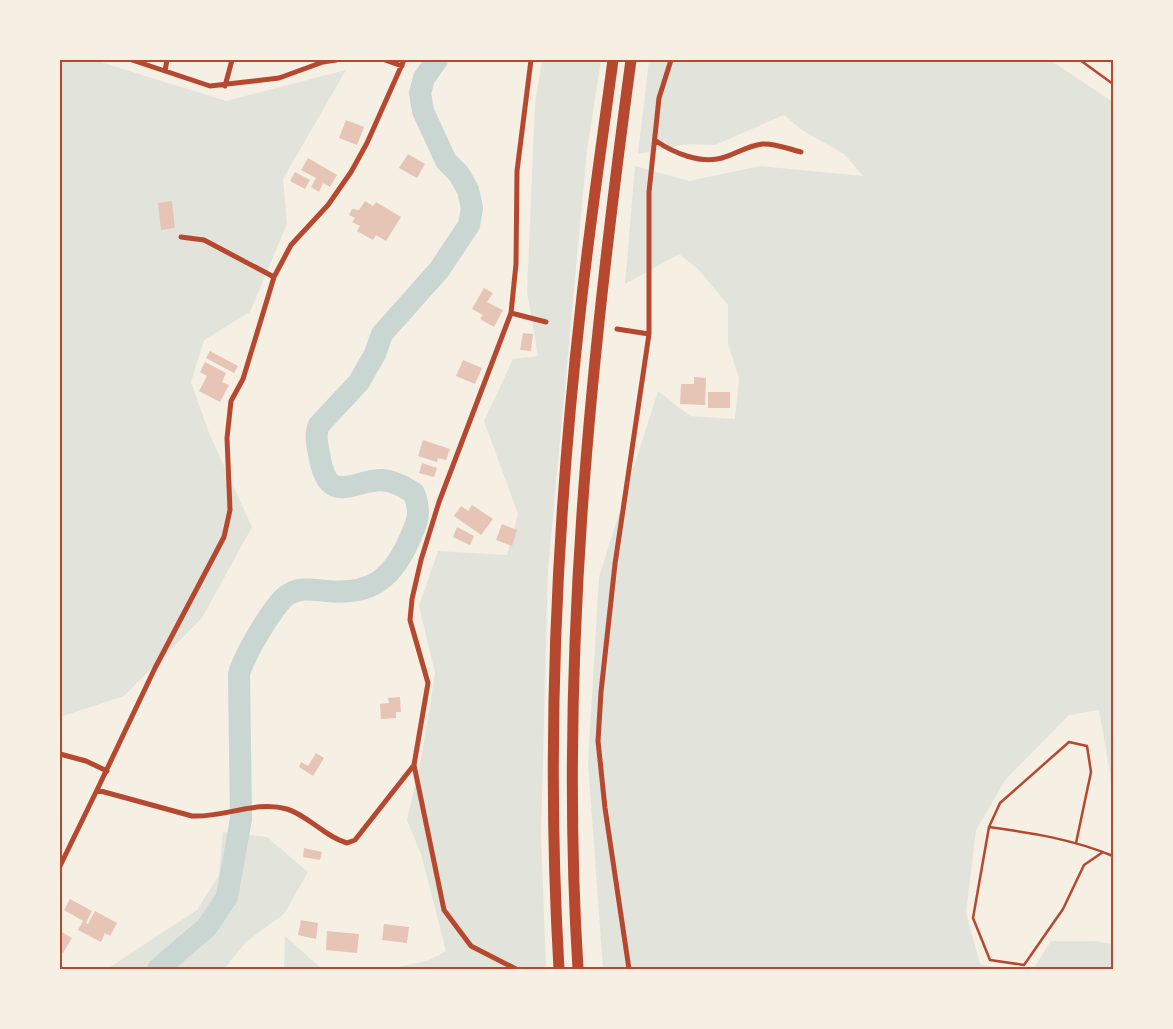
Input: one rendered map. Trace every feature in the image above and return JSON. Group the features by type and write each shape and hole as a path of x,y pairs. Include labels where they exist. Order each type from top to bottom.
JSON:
{"highway":[{"path":"559,969 554,735 566,475 580,307 613,60"},
{"path":"578,969 575,922 572,736 576,607 584,478 598,312 632,60"}],"street":[{"path":"132,60 210,86 225,86 279,78 322,62 336,60"},
{"path":"165,71 167,60"},
{"path":"225,86 232,60"},
{"path":"385,60 402,66"},
{"path":"60,866 155,668 224,537 230,510 227,438 231,401 243,379 274,277 291,245 328,205 352,172 404,60"},
{"path":"516,969 471,946 444,910 414,765 428,683 410,620 412,599 439,502 511,313 516,264 517,170 531,60"},
{"path":"629,969 605,808 598,741 601,692 615,564 646,371 649,334 649,192 656,141 659,98 671,60"},
{"path":"656,141 669,150 701,160 721,158 749,147 764,144 801,152"},
{"path":"181,237 204,240 274,277"},
{"path":"511,313 546,322"},
{"path":"617,329 649,334"},
{"path":"60,754 86,761 107,771"},
{"path":"97,790 192,816 206,817 251,808 271,807 288,809 337,840 347,843 355,840 414,765"}],"path":[{"path":"1080,60 1113,84"},
{"path":"1076,843 1091,772 1087,746 1069,742 1000,803 989,827 973,918 990,960 1024,965 1063,909 1084,865 1103,852"},
{"path":"989,827 1043,834 1113,856"}],"shaded area":[{"path":"60,60 94,60 226,101 346,70 283,179 287,224 250,312 204,340 191,382 209,433 252,527 202,618 124,696 60,717"},
{"path":"542,60 601,60 587,150 548,569 541,835 546,969 388,969 427,961 446,951 421,854 407,820 422,754 435,673 419,606 438,551 507,555 518,514 484,421 513,359 538,356 527,292 535,105"},
{"path":"649,60 1050,60 1113,102 1113,820 1110,772 1099,710 1069,715 1006,779 976,830 966,913 980,964 1000,969 603,969 588,762 599,577 658,391 690,416 735,419 739,378 728,344 728,305 698,269 679,254 625,284 635,166 689,181 760,166 863,176 844,154 802,130 784,115 715,145 689,144 638,154"},
{"path":"223,832 267,837 308,872 284,914 246,942 224,969 107,969 197,910 219,875"},
{"path":"285,936 322,969 284,969"},
{"path":"1051,941 1093,941 1113,944 1113,969 1033,969"}],"building":[{"path":"346,120 364,127 357,145 339,138"},
{"path":"408,154 425,164 417,178 399,168"},
{"path":"308,158 337,175 330,187 323,183 319,192 311,187 316,178 301,170"},
{"path":"295,172 310,180 305,189 290,181"},
{"path":"172,201 175,228 161,230 158,203"},
{"path":"365,201 373,206 376,202 401,217 386,241 376,235 373,240 357,231 360,226 352,222 355,218 349,215 352,209 359,210"},
{"path":"484,288 493,293 487,302 503,310 494,327 480,319 483,315 472,309"},
{"path":"523,333 533,334 531,351 520,350"},
{"path":"210,351 238,366 234,373 206,358"},
{"path":"463,360 482,368 475,384 456,376"},
{"path":"205,362 226,373 222,382 229,385 220,402 199,391 207,376 200,372"},
{"path":"694,377 706,378 705,405 680,404 681,384 694,384"},
{"path":"708,392 730,392 730,408 708,408"},
{"path":"423,440 450,449 446,460 438,458 437,462 418,456"},
{"path":"422,463 437,468 434,477 419,473"},
{"path":"472,505 493,519 481,535 454,516 461,506 468,511"},
{"path":"502,524 517,530 512,546 496,540"},
{"path":"457,527 474,536 470,545 453,537"},
{"path":"400,697 401,712 396,712 396,718 381,719 380,704 389,703 388,698"},
{"path":"316,753 324,758 313,776 299,767 301,762 308,766"},
{"path":"304,848 322,852 320,860 303,857"},
{"path":"70,899 92,911 86,923 88,924 95,911 117,923 110,936 105,933 101,942 78,930 83,921 64,910"},
{"path":"301,920 318,923 316,939 298,935"},
{"path":"384,924 409,927 407,943 382,940"},
{"path":"60,931 72,938 63,953 60,951"},
{"path":"327,931 359,934 357,953 326,950"}],"waterway":[{"path":"158,969 207,927 227,897 241,819 239,674 260,631 283,599 298,590 355,591 376,583 394,567 408,543 416,524 418,507 414,493 399,485 382,480 343,487 329,482 320,459 317,433 319,425 359,382 375,354 382,334 439,270 469,225 472,208 468,190 459,174 446,161 423,111 420,93 424,78 437,60"}]}
